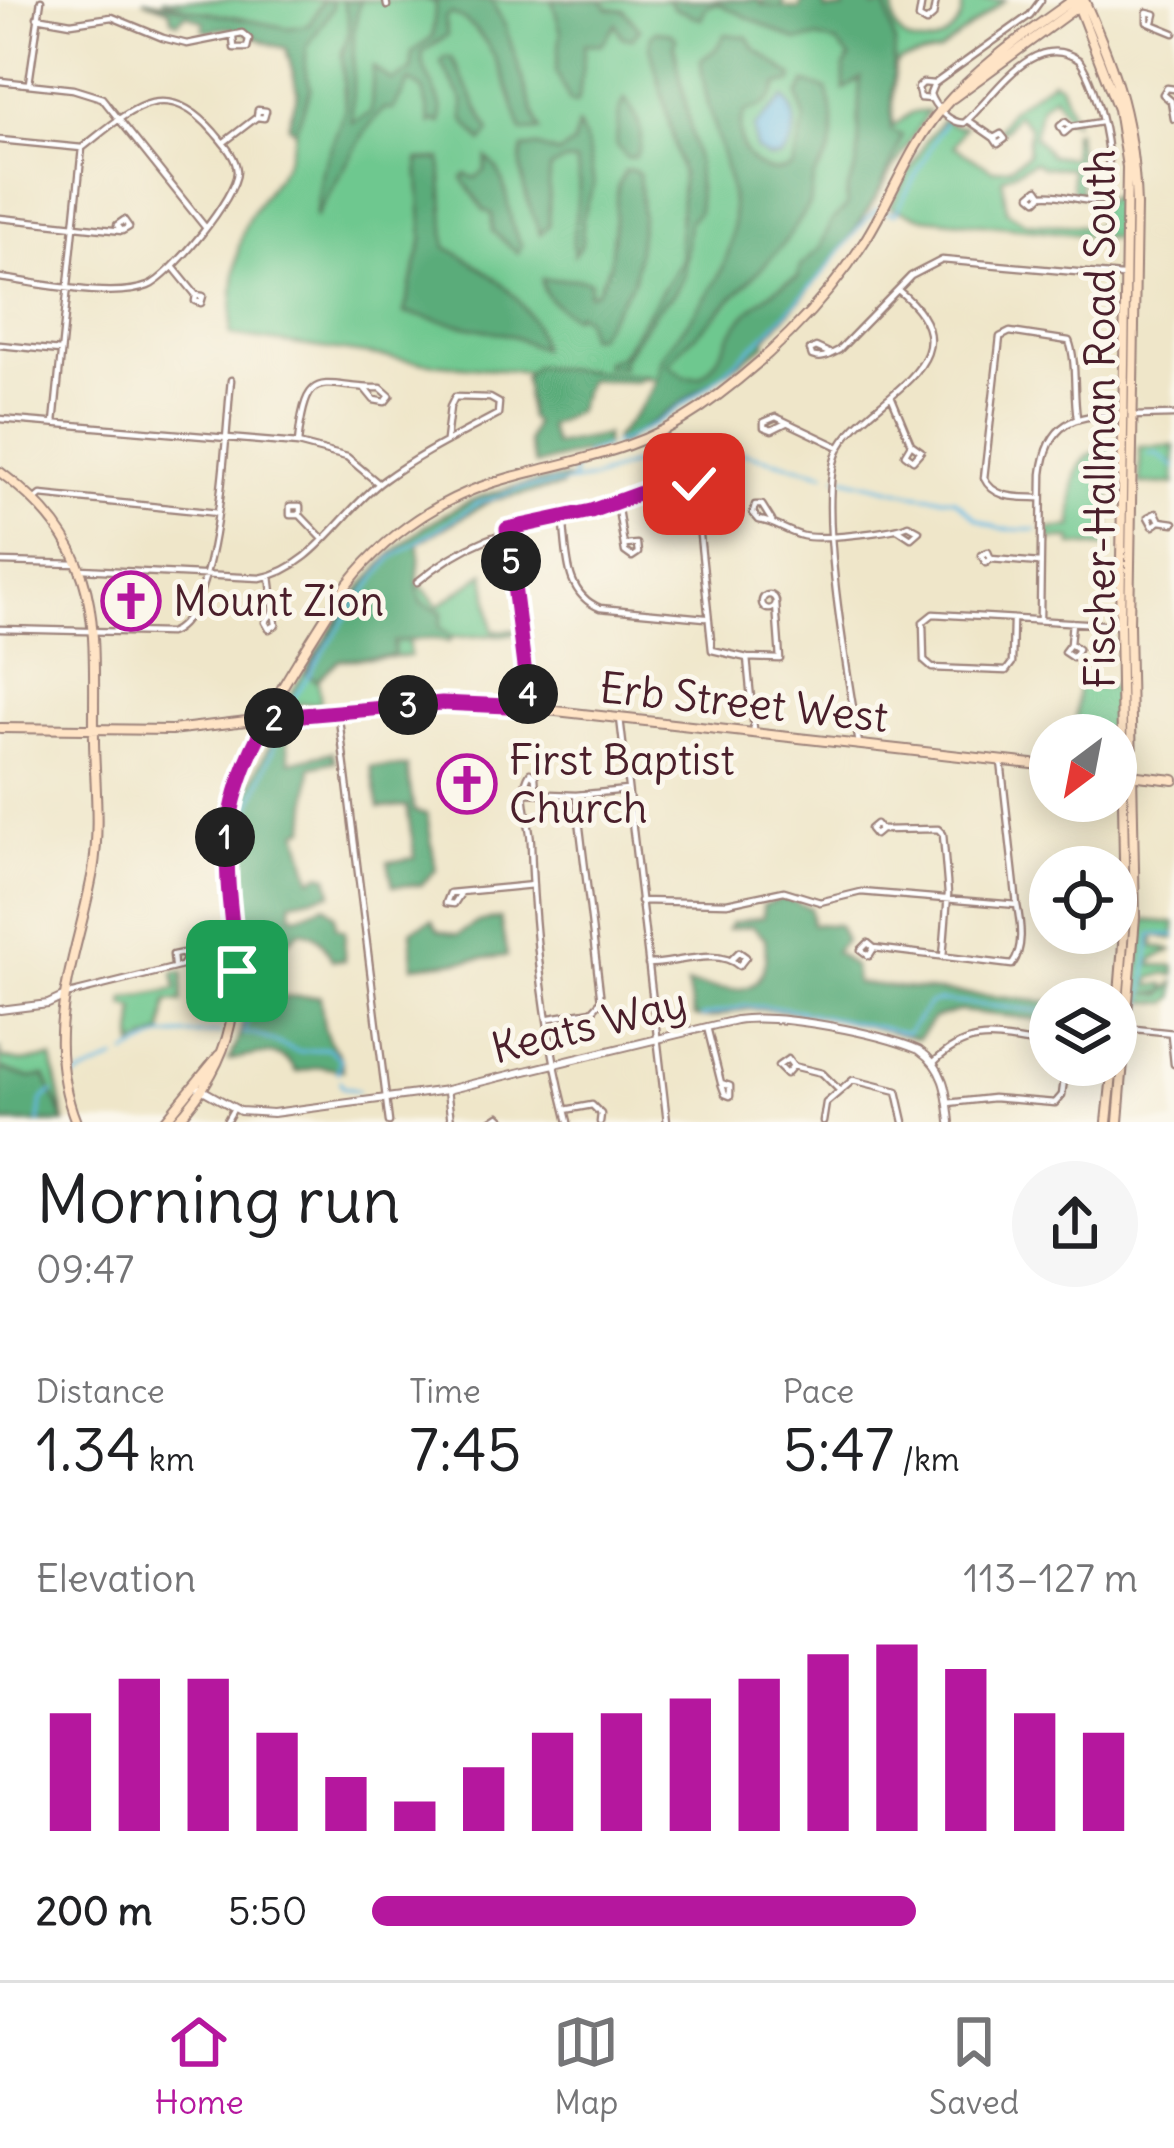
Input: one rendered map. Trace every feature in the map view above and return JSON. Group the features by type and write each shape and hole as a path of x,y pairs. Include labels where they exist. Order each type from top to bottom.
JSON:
{"main road":[{"path":"176,1122 219,1055 231,1028 237,995 226,876 227,823 236,783 336,600 365,563 446,502 501,480 639,444 706,404 808,313 863,243 952,98 1078,3"},
{"name":"Fischer-Hallman Road South","path":"1078,3 1120,84 1132,134 1136,205 1130,276 1123,714"},
{"path":"0,472 35,500 66,539 80,566 95,632 95,859 59,1028 61,1066 76,1122"},
{"name":"Erb Street West","path":"0,728 172,730 338,710 452,703 529,707 1029,764"},
{"path":"70,728 94,750"},
{"path":"94,750 115,729"},
{"path":"1137,776 1174,780"},
{"name":"Fischer-Hallman Road South","path":"1123,822 1123,978"},
{"path":"1107,1122 1111,1086"},
{"name":"Fischer-Hallman Road South","path":"1118,1122 1119,1086"},
{"path":"164,1122 199,1088"}],"street":[{"path":"29,84 40,0"},
{"path":"922,0 919,19 926,22 933,16 936,0"},
{"path":"1041,0 1030,15 934,84 923,83 918,88 920,98 931,99 955,122 968,120 1001,82 1039,54 1052,50 1072,55 1086,70 1101,122 1106,197 1088,201 1063,194 1042,195"},
{"path":"37,17 71,23 112,17 187,44 233,37"},
{"path":"1153,22 1174,33"},
{"path":"0,81 102,98 205,227"},
{"path":"931,99 934,84"},
{"path":"1174,89 1163,94 1172,101 1174,119"},
{"path":"0,278 68,286 134,290 151,285 174,268 205,227 235,182 236,165 199,115 179,104 146,102 82,148 73,224 68,286 62,351 54,423"},
{"path":"223,143 257,117"},
{"path":"968,120 994,138"},
{"path":"1071,128 1101,122"},
{"path":"0,140 82,148"},
{"path":"0,218 122,231"},
{"path":"831,354 927,265 942,260 1130,276"},
{"path":"174,268 196,295"},
{"path":"859,744 828,491 839,447 863,417 892,398 926,354 928,338 919,309 898,290"},
{"path":"1041,498 998,494 984,478 1000,337 1010,332 1069,341 1077,417"},
{"path":"0,345 62,351"},
{"path":"0,629 169,633 186,623 206,576 218,513 231,380"},
{"path":"298,444 302,409 312,390 338,382 365,389"},
{"path":"0,562 270,576 302,559 378,483 495,416 500,406 490,398 455,397 446,440"},
{"path":"892,398 911,444"},
{"path":"1040,621 1043,463 1053,436 1077,417 1174,416"},
{"path":"0,419 298,444 347,457 378,483"},
{"path":"787,423 839,447"},
{"path":"417,582 454,555 507,529 617,503 677,479 691,480 712,650 746,658 776,660 782,656 776,604"},
{"path":"35,500 41,494 218,513"},
{"path":"617,503 626,545"},
{"path":"300,515 323,538"},
{"path":"563,518 571,577 586,602 600,608 707,618"},
{"path":"772,521 808,538 899,530"},
{"path":"1160,521 1174,523"},
{"path":"507,529 529,707"},
{"path":"992,560 1040,562"},
{"path":"270,576 274,611"},
{"path":"1012,620 1012,663 1006,671 932,668 924,661 922,627 928,616 1125,625"},
{"path":"1070,644 1072,622"},
{"path":"746,658 754,732"},
{"path":"338,710 389,1122"},
{"path":"620,718 667,1122"},
{"path":"874,949 1009,966 1016,963 1021,923 1001,761"},
{"path":"536,792 530,773 525,777 525,793 533,885 554,1064 568,1122"},
{"path":"525,793 628,790"},
{"path":"548,1019 596,1010 601,1001 576,795"},
{"path":"881,830 941,830 948,899 943,957"},
{"path":"461,893 533,885"},
{"path":"640,901 727,903 784,890 820,902 861,892 1018,905"},
{"path":"648,964 688,958 732,959"},
{"path":"0,1010 54,1002 175,965"},
{"name":"Keats Way","path":"199,1088 234,1108 273,1113 447,1090 760,1018 900,1043 920,1050 934,1062"},
{"path":"706,1027 721,1083"},
{"path":"1137,1031 1172,1034 1174,1064"},
{"path":"950,1122 944,1078 934,1062 950,1046 968,1038 1029,1043"},
{"path":"793,1066 823,1072 838,1089"},
{"path":"823,1122 826,1102 853,1080 894,1089 902,1098 904,1122"},
{"path":"948,1103 993,1098 1055,1103 1063,1086"},
{"path":"447,1090 451,1122"},
{"path":"565,1110 592,1106 601,1114 600,1122"},
{"path":"226,1122 234,1108"},
{"path":"490,1122 499,1116 505,1122"}],"green space":[{"path":"143,0 289,28 309,25 323,0 331,0 333,8 307,47 305,68 311,88 295,131 288,126 298,92 286,48 240,30 209,32 203,29 204,22 186,14 178,22 172,20 169,10"},
{"path":"162,0 723,0 762,5 763,0 783,0 783,7 886,18 888,0 895,0 894,21 901,35 926,44 953,31 961,18 962,0 1005,0 939,52 895,65 892,127 911,113 928,111 860,224 701,381 544,374 420,362 230,335 241,237 282,169 294,138 297,90 291,41"},
{"path":"342,0 360,0 354,29 352,122 371,113 373,67 392,81 412,70 412,52 432,37 436,3 427,0 491,0 505,26 540,131 522,132 489,47 465,21 450,13 445,18 447,35 422,53 441,104 441,124 431,124 423,90 409,81 393,110 384,109 367,129 315,218 322,172 345,109 342,53 348,16"},
{"path":"552,0 601,0 608,8 624,10 640,29 631,39 622,37 616,24 602,44 585,44 575,104 556,71 561,32"},
{"path":"667,0 757,0 762,5 799,9 803,0 825,0 825,10 844,9 845,0 867,0 875,8 886,5 895,43 891,130 902,136 862,219 765,345 618,446 614,439 649,394 663,355 701,305 728,253 731,194 701,60 725,34 748,37 754,48 793,77 792,82 777,85 766,103 746,111 741,123 743,147 757,165 780,171 793,167 805,121 798,96 805,83 827,89 833,129 829,154 814,177 809,204 790,235 669,365 686,377 705,373 750,310 798,278 800,267 820,248 831,222 847,206 858,160 861,78 844,90 844,67 850,58 837,43 817,38 797,41 717,3 706,8 701,19"},
{"path":"656,31 676,38 697,162 699,211 689,221 684,275 674,294 658,308 623,358 622,367 605,366 605,361 619,357 682,260 682,175 650,46"},
{"path":"445,57 452,58 490,132 482,142 464,120 463,101 441,63"},
{"path":"1052,80 1060,84 1074,122 1066,118 1054,95 1041,106 1034,136 1050,155 1072,158 1072,132 1076,131 1081,195 1073,193 1071,168 1034,162 1002,178 1007,211 1026,223 1098,227 1099,206 1110,197 1121,200 1121,239 924,218 890,207 943,119 965,126 954,146 993,170 1010,167 1027,155 1029,126 1017,114 1004,131 998,130 1010,110"},
{"path":"625,99 641,135 635,157 627,158 616,145"},
{"path":"578,126 587,143 594,184 583,216 582,244 574,255 576,162 564,161 549,169 549,225 540,234 525,192 521,159 523,148 558,154 573,144"},
{"path":"487,158 501,177 522,245 518,253 492,231 492,214 462,178 466,174 475,178 485,171"},
{"path":"441,159 446,247 507,289 529,316 541,349 509,335 404,313 423,238 418,160"},
{"path":"625,171 639,173 642,217 634,280 596,336 588,336 585,319 577,313 573,317 552,301 542,279 584,280 590,282 589,294 597,291 610,265 618,185"},
{"path":"535,366 647,376 636,382 588,380 576,412 548,426 554,445 605,435 605,447 535,465 528,442 534,423 529,418 524,377"},
{"path":"1174,446 1174,484 1140,484 1140,447"},
{"path":"1111,448 1109,547 1048,539 1048,529 1072,527 1073,489 1080,466 1097,451"},
{"path":"567,480 560,487 492,500 418,543 421,603 442,612 440,627 452,637 449,642 394,642 394,656 339,660 316,681 307,674 362,588 408,540 464,504"},
{"path":"393,553 438,606 485,573 493,631 514,630 514,634 408,640 410,656 335,660 318,680 321,703 284,705 351,599"},
{"path":"1078,685 1116,687 1116,714 1076,714"},
{"path":"286,730 290,762 332,752 335,761 311,767 306,828 298,831 311,879 328,876 332,893 291,901 291,914 298,916 325,905 335,915 336,927 345,931 344,960 332,960 317,937 300,931 269,960 276,982 272,997 320,996 325,1030 343,1070 320,1067 296,1072 283,1058 267,1054 229,1060 247,1000 239,841 243,810 276,733"},
{"path":"371,767 407,767 414,811 427,814 436,870 421,885 393,886 388,862 415,858 407,806 379,808"},
{"path":"784,898 810,908 812,924 838,925 845,941 835,952 854,967 856,983 1029,1000 1029,1019 959,1011 934,1018 918,1039 790,1011 749,1009 708,1018 694,1016 687,985 746,988 762,974 765,938 752,926 728,929 731,923 763,917 763,905"},
{"path":"500,918 507,956 413,966 411,930 432,920 438,930 458,935 478,922"},
{"path":"1142,920 1174,923 1174,939 1155,935 1153,946 1171,950 1152,960 1152,965 1174,966 1174,975 1151,978 1150,986 1167,987 1163,992 1147,993 1163,995 1174,982 1174,997 1168,1003 1138,1001"},
{"path":"183,972 182,1002 167,1001 163,1033 134,1046 135,1009 124,1006 125,999 177,989 174,973"},
{"path":"0,1047 2,1058 21,1062 52,1058 65,1122 0,1122"},
{"path":"3,1069 30,1078 45,1076 65,1122 0,1122"}],"water":[{"path":"784,98 793,112 793,136 781,157 768,158 756,150 754,128"}],"waterway":[{"path":"887,212 895,214 944,123"},
{"path":"612,445 670,414 726,371 801,297 878,208"},
{"path":"290,704 351,610 392,558 476,504 519,489 593,479 695,441 825,473"},
{"path":"584,455 605,447"},
{"path":"1149,455 1157,454 1174,467"},
{"path":"572,482 574,469"},
{"path":"837,476 954,499 977,519 1000,529 1036,530"},
{"path":"245,1033 251,966 241,896 241,833 279,733"},
{"path":"1141,1022 1151,934 1174,935"},
{"path":"701,1017 745,1006 784,1008 907,1033 930,1003 940,1001 1029,1010"},
{"path":"126,1054 163,1036 220,1033"},
{"path":"242,1033 299,1052 328,1048 340,1059 338,1072"},
{"path":"72,1079 116,1059"},
{"path":"340,1081 342,1087 358,1091"},
{"path":"39,1122 42,1100 53,1092"}],"place":[{"name":"Mount Zion","path":"131,601"},
{"name":"First Baptist Church","path":"467,784"}],"route":[{"path":"237,971 226,876 227,823 236,783 268,718 442,703 529,707 507,529 591,511 682,478 694,484"}]}
